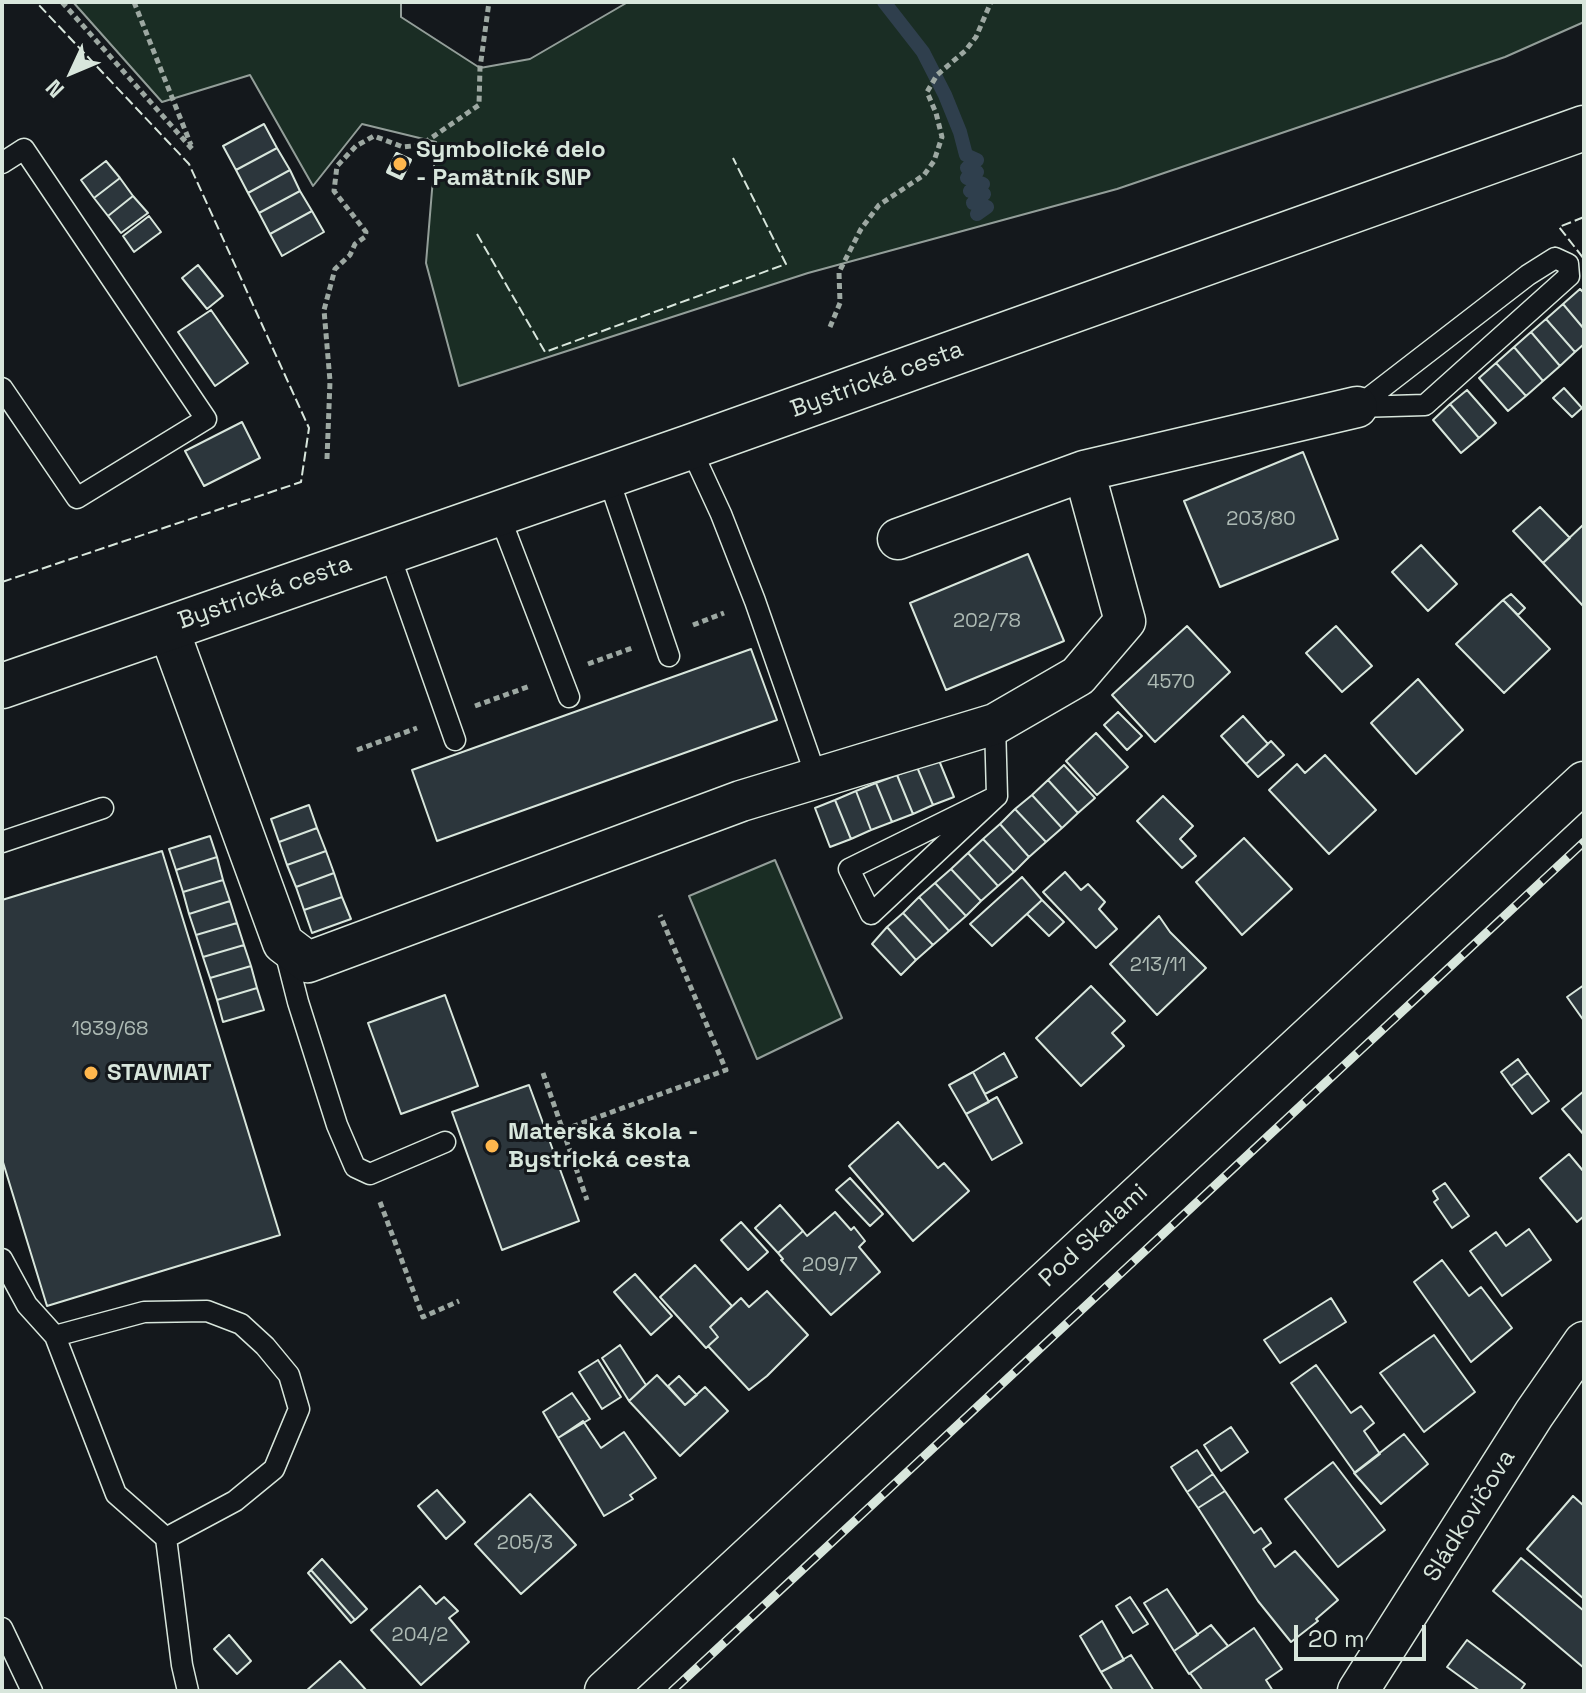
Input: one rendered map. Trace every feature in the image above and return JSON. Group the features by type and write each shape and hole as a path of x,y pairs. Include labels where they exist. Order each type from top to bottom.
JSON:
{"main road":[{"name":"Bystrická cesta","path":"2,686 690,447 1584,128"}],"street":[{"path":"898,539 1084,471 1357,407"},
{"path":"283,943 308,962 741,801 995,724 1078,676 1125,621 1084,471"},
{"name":"Bystrická cesta","path":"168,628 283,943"},
{"name":"Pod Skalami","path":"605,1691 1584,782"},
{"name":"Sládkovičova","path":"1358,1691 1534,1414 1584,1342"}],"lane":[{"path":"2,163 24,149 206,419 77,498 2,388"},
{"path":"1555,258 1568,264 1569,276 1425,405 1357,407 1528,275 1555,258"},
{"path":"690,447 721,514 755,601 817,779"},
{"path":"607,474 669,656"},
{"path":"498,512 569,697"},
{"path":"388,550 455,740"},
{"path":"995,724 997,796 871,914 849,869 997,796"},
{"path":"2,842 103,808"},
{"path":"283,943 298,1002 337,1125 355,1167 370,1174 445,1142"},
{"path":"2,1259 27,1305 55,1336 116,1494 166,1538 188,1691"},
{"path":"55,1336 144,1312 207,1311 241,1324 289,1375 299,1409 274,1469 235,1501 166,1538"},
{"path":"2,1628 32,1691"}],"path":[{"path":"62,2 193,150 134,2"},
{"path":"327,459 330,381 324,310 335,269 350,255 366,232 334,191 337,166 356,146 374,136 403,147 421,145 479,105 480,68 489,2"},
{"path":"830,327 840,303 839,272 861,229 879,205 924,175 934,161 942,137 927,92 937,75 976,37 991,2"},
{"path":"563,1130 726,1070 660,915"},
{"path":"543,1073 587,1200"},
{"path":"370,1174 423,1317 459,1301"}],"green space":[{"path":"73,2 401,2 401,17 480,68 530,59 628,2 1584,2 1584,22 1505,57 1117,189 808,273 459,386 426,263 436,142 362,124 313,186 250,75 162,102"},
{"path":"775,860 842,1018 757,1059 689,896"}],"building":[{"path":"264,124 277,148 236,170 223,146"},
{"path":"277,148 290,170 248,193 236,170"},
{"path":"106,161 120,178 94,198 81,180"},
{"path":"290,170 300,191 259,213 248,193"},
{"path":"120,178 133,196 108,216 94,198"},
{"path":"300,191 312,211 270,234 259,213"},
{"path":"133,196 148,213 121,233 108,216"},
{"path":"312,211 324,232 282,256 270,234"},
{"path":"149,216 161,232 134,252 123,236"},
{"path":"198,265 223,296 207,309 182,278"},
{"path":"1580,289 1584,293 1584,329 1563,304"},
{"path":"1563,304 1584,329 1584,344 1575,352 1546,319"},
{"path":"211,310 248,363 215,386 178,332"},
{"path":"1546,319 1575,352 1560,366 1531,332"},
{"path":"1531,332 1560,366 1543,381 1514,347"},
{"path":"1514,347 1543,381 1526,396 1496,363"},
{"path":"1496,363 1526,396 1508,411 1479,378"},
{"path":"1564,388 1582,408 1572,417 1553,398"},
{"path":"1467,390 1496,423 1479,438 1450,404"},
{"path":"1450,404 1479,438 1461,453 1433,420"},
{"path":"242,422 260,458 204,486 185,451"},
{"path":"1303,452 1338,539 1220,587 1184,501"},
{"path":"1540,507 1570,538 1543,563 1513,531"},
{"path":"1584,524 1584,607 1543,563"},
{"path":"1421,545 1457,584 1428,611 1392,572"},
{"path":"1028,554 1064,641 946,690 910,603"},
{"path":"1511,594 1525,608 1518,615 1503,600"},
{"path":"1503,600 1550,649 1504,693 1456,644"},
{"path":"1187,626 1230,672 1155,742 1112,695"},
{"path":"1336,626 1372,666 1342,692 1306,653"},
{"path":"751,649 777,720 437,841 412,770"},
{"path":"1418,679 1463,730 1416,774 1371,723"},
{"path":"1118,712 1142,736 1127,750 1104,725"},
{"path":"1243,716 1268,744 1246,764 1221,736"},
{"path":"1096,733 1128,767 1097,795 1066,761"},
{"path":"1271,741 1284,755 1258,777 1246,764"},
{"path":"1325,755 1376,810 1329,854 1269,790 1297,764 1305,773"},
{"path":"938,758 954,797 933,805 917,767"},
{"path":"1064,765 1095,798 1078,813 1048,780"},
{"path":"917,767 933,805 913,814 897,775"},
{"path":"897,775 913,814 892,822 876,783"},
{"path":"1048,780 1078,813 1062,828 1032,795"},
{"path":"876,783 892,822 871,830 856,791"},
{"path":"856,791 871,830 851,839 835,800"},
{"path":"1032,795 1062,828 1046,842 1015,809"},
{"path":"1163,796 1193,826 1180,839 1196,856 1182,868 1137,821"},
{"path":"835,800 851,839 830,847 815,808"},
{"path":"309,805 317,828 279,842 271,819"},
{"path":"1015,809 1046,842 1029,857 1000,824"},
{"path":"1000,824 1029,857 1014,872 983,839"},
{"path":"317,828 326,851 287,865 279,842"},
{"path":"210,836 217,857 176,870 169,849"},
{"path":"1244,838 1292,889 1242,935 1196,882"},
{"path":"983,839 1014,872 998,886 968,853"},
{"path":"162,851 280,1235 47,1306 2,1159 2,900"},
{"path":"326,851 334,873 296,887 287,865"},
{"path":"968,853 998,886 981,901 951,869"},
{"path":"217,857 223,880 183,892 176,870"},
{"path":"951,869 981,901 966,916 935,883"},
{"path":"1065,872 1081,890 1088,884 1105,902 1099,909 1117,929 1096,948 1043,892"},
{"path":"334,873 342,897 304,910 296,887"},
{"path":"1022,877 1042,900 992,946 970,924"},
{"path":"223,880 230,901 189,914 183,892"},
{"path":"935,883 966,916 949,931 919,897"},
{"path":"342,897 351,919 312,933 304,910"},
{"path":"919,897 949,931 933,945 903,913"},
{"path":"1042,900 1064,922 1049,936 1027,914"},
{"path":"230,901 237,923 196,935 189,914"},
{"path":"903,913 933,945 916,960 887,927"},
{"path":"1159,916 1170,932 1206,968 1157,1015 1110,964"},
{"path":"237,923 244,945 203,957 196,935"},
{"path":"887,927 916,960 901,975 872,944"},
{"path":"244,945 251,966 210,978 203,957"},
{"path":"251,966 257,988 217,1000 210,978"},
{"path":"1584,985 1584,1021 1567,997"},
{"path":"1091,986 1125,1021 1112,1033 1124,1046 1081,1086 1036,1038"},
{"path":"257,988 264,1010 223,1022 217,1000"},
{"path":"445,995 478,1086 401,1114 368,1023"},
{"path":"1004,1053 1017,1077 985,1094 973,1072"},
{"path":"1518,1059 1528,1073 1511,1086 1501,1072"},
{"path":"973,1072 989,1102 966,1114 949,1085"},
{"path":"1528,1073 1549,1101 1532,1114 1511,1086"},
{"path":"529,1085 579,1221 502,1250 452,1112"},
{"path":"1584,1091 1584,1135 1562,1109"},
{"path":"997,1097 1022,1143 992,1160 966,1114"},
{"path":"898,1122 938,1168 944,1163 969,1191 913,1241 849,1166"},
{"path":"1569,1154 1584,1172 1584,1216 1577,1222 1540,1178"},
{"path":"850,1178 883,1214 870,1226 836,1190"},
{"path":"1445,1183 1469,1216 1452,1228 1434,1202 1438,1199 1433,1191"},
{"path":"780,1205 803,1231 778,1253 755,1228"},
{"path":"835,1212 851,1230 854,1227 865,1241 859,1247 880,1272 831,1315 778,1253 803,1231 807,1236"},
{"path":"741,1222 768,1252 748,1270 721,1240"},
{"path":"1529,1229 1551,1260 1502,1296 1470,1251 1496,1232 1506,1246"},
{"path":"1442,1260 1469,1296 1481,1287 1512,1328 1471,1362 1414,1282"},
{"path":"695,1265 732,1306 710,1327 718,1337 706,1348 660,1297"},
{"path":"635,1274 672,1316 651,1335 614,1292"},
{"path":"767,1291 808,1335 749,1390 708,1346 718,1337 710,1327 741,1298 749,1307"},
{"path":"1331,1298 1346,1322 1280,1363 1264,1340"},
{"path":"1434,1335 1475,1392 1424,1432 1380,1373"},
{"path":"620,1345 646,1385 629,1401 602,1358"},
{"path":"598,1360 621,1397 602,1409 579,1372"},
{"path":"1316,1365 1351,1413 1361,1406 1374,1423 1364,1431 1380,1454 1355,1473 1291,1383"},
{"path":"657,1375 685,1405 705,1387 728,1411 680,1456 629,1401"},
{"path":"679,1376 697,1395 685,1405 668,1386"},
{"path":"572,1393 590,1419 558,1438 543,1412"},
{"path":"583,1421 601,1448 624,1432 656,1478 630,1495 633,1499 604,1516 558,1438"},
{"path":"1231,1427 1248,1452 1221,1471 1204,1445"},
{"path":"1404,1434 1428,1464 1381,1504 1354,1473"},
{"path":"1197,1450 1213,1474 1187,1492 1171,1467"},
{"path":"1333,1462 1385,1530 1338,1567 1285,1499"},
{"path":"1213,1474 1225,1491 1198,1508 1187,1492"},
{"path":"437,1490 465,1522 446,1539 418,1506"},
{"path":"1225,1491 1254,1533 1261,1528 1271,1543 1263,1549 1275,1567 1295,1551 1338,1600 1291,1642 1258,1601 1198,1508"},
{"path":"530,1494 576,1545 521,1594 475,1544"},
{"path":"1573,1496 1584,1506 1584,1599 1527,1549"},
{"path":"1521,1558 1584,1611 1584,1668 1493,1591"},
{"path":"322,1559 367,1609 355,1620 311,1570"},
{"path":"311,1570 355,1620 351,1623 308,1573"},
{"path":"420,1586 436,1604 444,1597 458,1611 449,1618 469,1642 421,1685 371,1630"},
{"path":"1167,1589 1198,1635 1174,1651 1144,1603"},
{"path":"1130,1597 1148,1624 1133,1633 1116,1606"},
{"path":"1102,1621 1124,1660 1101,1672 1080,1636"},
{"path":"1211,1625 1228,1646 1189,1674 1174,1651"},
{"path":"1254,1628 1282,1669 1266,1680 1273,1691 1203,1691 1190,1673"},
{"path":"229,1635 251,1661 237,1674 214,1649"},
{"path":"1467,1640 1525,1684 1520,1691 1480,1691 1447,1667"},
{"path":"1131,1655 1154,1691 1113,1691 1101,1672"},
{"path":"340,1661 367,1691 306,1691"}],"waterway":[{"path":"884,2 923,52 945,95 966,155 977,160 967,168 977,172 967,178 983,184 970,191 984,194 973,203 987,207 977,214"}],"railway":[{"path":"672,1691 1584,842"}],"fence":[{"path":"2,582 301,482 309,428 189,164 36,2"},
{"path":"477,234 545,352 786,264 733,158"},
{"path":"1584,217 1559,227 1584,259"}],"wall":[{"path":"397,154 410,160 401,178 388,172 397,154"}],"place":[{"name":"Symbolické delo - Pamätník SNP","path":"400,164"},
{"name":"STAVMAT","path":"91,1073"},
{"name":"Materská škola - Bystrická cesta","path":"492,1146"}]}
